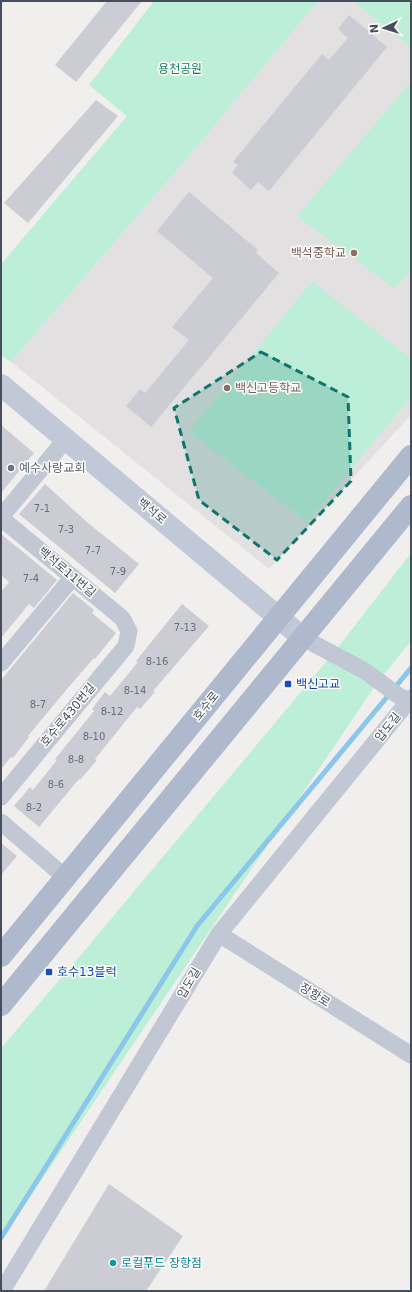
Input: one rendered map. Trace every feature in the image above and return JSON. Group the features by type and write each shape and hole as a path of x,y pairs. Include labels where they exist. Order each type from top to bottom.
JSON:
{"main road":[{"name":"백석로","path":"1,385 303,638"},
{"name":"호수로","path":"1,956 411,456"},
{"path":"1,1005 411,506"}],"street":[{"name":"백석로11번길","path":"66,439 1,517 122,618 129,631"},
{"path":"1,663 73,577"},
{"name":"호수로430번길","path":"1,797 126,646 129,631"},
{"path":"303,638 365,671 406,698"},
{"name":"압도길","path":"2,1291 219,934 406,698"},
{"path":"1,822 66,878"},
{"name":"장항로","path":"219,934 411,1055"}],"highlighted area":[{"path":"261,352 348,397 351,481 277,560 199,500 174,408"}],"shaded area":[{"name":"백신고등학교","path":"318,1 353,1 411,48 411,415 269,569 11,362 184,162"}],"green space":[{"name":"용천공원","path":"154,1 318,1 184,162 11,362 1,355 1,264 127,116 89,85"},
{"path":"353,1 411,1 411,48"},
{"path":"411,82 411,270 394,288 297,216"},
{"path":"312,281 411,359 411,397 307,522 189,432"},
{"path":"411,553 411,641 381,678 336,650"},
{"path":"331,656 377,683 1,1240 1,1048"}],"building":[{"path":"107,1 142,1 76,82 55,65"},
{"path":"349,15 387,47 269,191 258,182 251,190 232,173 238,165 233,162 322,54 329,60 348,38 338,29"},
{"path":"96,100 118,116 28,223 4,203"},
{"path":"189,192 258,250 256,253 279,273 151,427 126,406 140,389 145,393 189,340 172,327 213,278 157,231"},
{"name":"예수사랑교회","path":"1,425 34,453 1,493"},
{"path":"45,484 88,523 139,564 115,593 19,514"},
{"path":"1,534 57,580 34,608 29,604 1,638 1,592 9,582 1,575"},
{"path":"73,593 94,610 92,613 116,633 28,736 29,737 13,758 11,757 1,769 1,680"},
{"path":"182,604 209,626 153,691 155,692 140,709 137,707 95,759 97,760 39,827 14,806 30,787 33,790 57,760 55,759 94,711 92,709 105,692 110,696"},
{"path":"1,843 17,856 1,875"},
{"name":"로컬푸드 장항점","path":"109,1184 183,1236 146,1291 44,1291"}],"waterway":[{"path":"1,1238 197,926 411,668"}],"place":[{"name":"백석중학교","path":"354,253"},
{"name":"백신고등학교","path":"227,388"},
{"name":"예수사랑교회","path":"11,468"},
{"name":"백신고교","path":"288,684"},
{"name":"호수13블럭","path":"49,972"},
{"name":"로컬푸드 장항점","path":"113,1263"}]}
